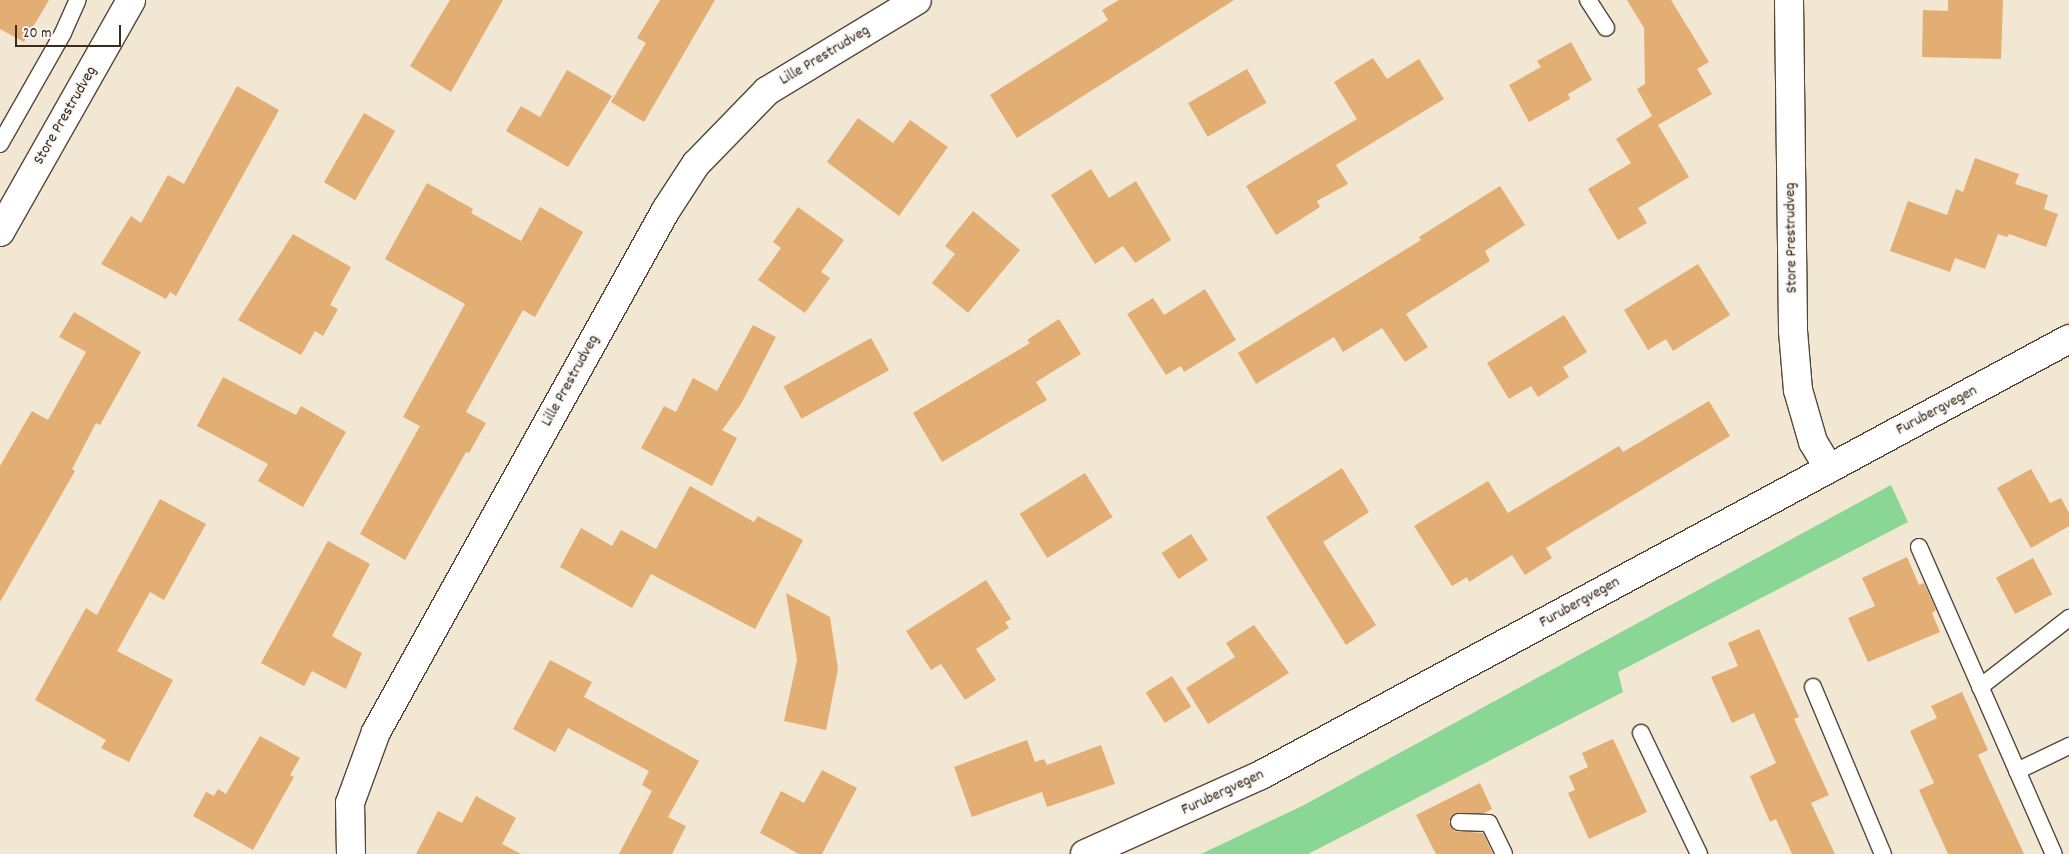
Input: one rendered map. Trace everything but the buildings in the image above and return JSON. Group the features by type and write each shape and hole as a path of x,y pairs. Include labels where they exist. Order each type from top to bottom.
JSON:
{"street":[{"name":"Store Prestrudveg","path":"0,232 8,198 132,0"},
{"name":"Lille Prestrudveg","path":"351,854 350,803 376,732 666,210 696,164 767,92 917,0"},
{"name":"Store Prestrudveg","path":"1789,0 1793,331 1798,390 1813,442 1829,469"},
{"name":"Furubergvegen","path":"1086,854 1261,776 2069,339"}],"lane":[{"path":"0,144 63,33 78,0"},
{"path":"1588,0 1606,28"},
{"path":"1919,547 2054,854"},
{"path":"1980,687 2069,618"},
{"path":"1813,687 1883,854"},
{"path":"1641,733 1699,854"},
{"path":"2017,771 2069,746"},
{"path":"1459,822 1489,823 1504,854"}],"green space":[{"path":"1891,485 1908,522 1618,672 1623,692 1308,854 1201,854 1304,805"}]}
